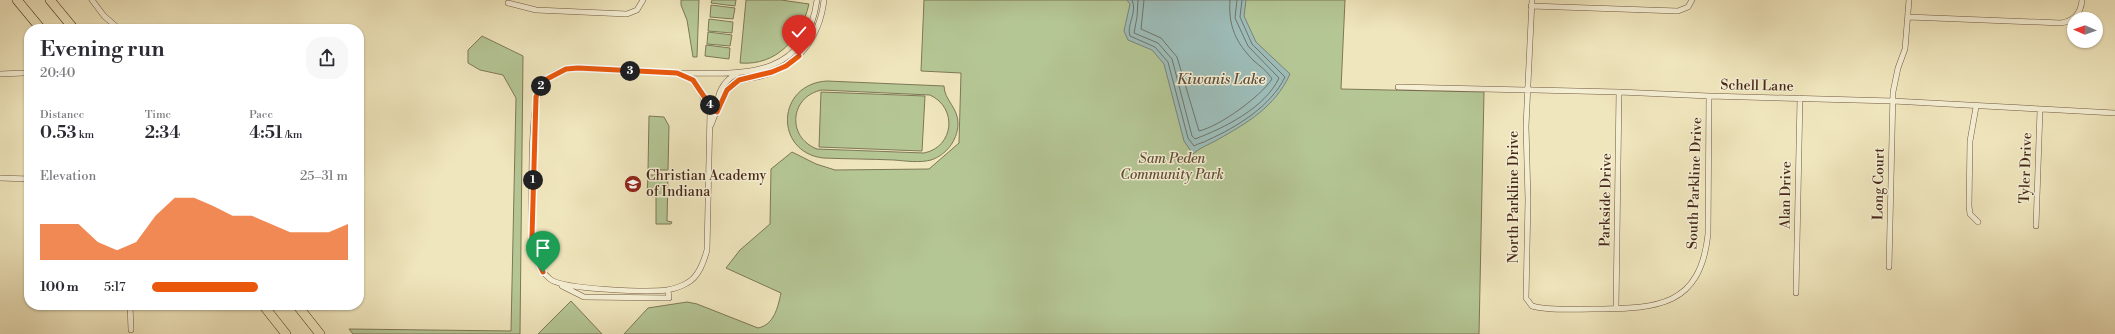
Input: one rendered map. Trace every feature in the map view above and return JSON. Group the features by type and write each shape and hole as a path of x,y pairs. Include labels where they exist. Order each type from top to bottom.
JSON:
{"highway":[{"path":"17,0 37,24"},
{"path":"50,0 70,24"},
{"path":"267,310 286,334"},
{"path":"301,310 320,334"}],"street":[{"path":"92,0 104,16 113,24"},
{"path":"508,3 536,10 627,14 637,10 643,0"},
{"path":"668,290 669,298 584,297 568,291 543,272 532,249 534,108 540,87 547,79 566,69 738,74 766,68 794,51 803,41 812,26 817,0"},
{"path":"710,128 727,90 739,80 772,72 786,66 799,56 809,45 818,28 824,0"},
{"path":"1531,3 1678,11 1688,7 1692,0"},
{"name":"Long Court","path":"1889,267 1893,101 1898,68 1905,49 1909,0"},
{"path":"1908,17 2061,23 2072,20 2076,16 2082,0"},
{"name":"North Parkline Drive","path":"1530,304 1526,298 1527,90 1531,3"},
{"path":"0,74 24,73"},
{"path":"559,285 580,288 668,290 689,282 700,270 707,250 710,112 707,102 693,80 677,73"},
{"path":"717,112 716,102 725,84 738,74"},
{"name":"Schell Lane","path":"1398,87 1619,92 1893,101 1976,107 2115,113"},
{"name":"Parkside Drive","path":"1616,308 1619,92"},
{"name":"South Parkline Drive","path":"1530,304 1536,307 1616,308 1656,306 1674,298 1686,289 1700,270 1706,249 1709,96"},
{"name":"Alan Drive","path":"1796,293 1800,98"},
{"path":"707,102 712,105 716,102"},
{"path":"1976,107 1970,141 1969,206 1970,214 1978,222"},
{"name":"Tyler Drive","path":"2036,226 2040,110"},
{"path":"0,178 24,179"},
{"path":"130,310 131,330"}],"green space":[{"path":"681,0 699,0 697,57 693,57 687,20 681,5"},
{"path":"712,0 736,0 735,6 711,3"},
{"path":"746,0 781,0 809,4 800,28 785,47 776,55 753,63 740,63"},
{"name":"Sam Peden Community Park","path":"924,0 1345,0 1341,89 1484,92 1479,334 624,334 648,308 687,302 697,304 758,328 768,323 772,319 777,309 781,293 726,268 740,250 770,224 771,169 792,152 816,164 835,170 929,169 959,143 961,73 921,71"},
{"path":"711,5 735,8 733,19 710,17"},
{"path":"709,19 733,22 732,33 708,31"},
{"path":"708,32 732,35 730,46 707,44"},
{"path":"482,36 523,56 520,334 353,334 349,329 511,331 516,98 503,75 480,70 468,63 468,50"},
{"path":"706,45 730,48 729,59 705,56"},
{"path":"827,81 944,86 946,96 958,119 955,137 950,147 936,158 913,162 823,158 807,153 796,144 789,132 788,118 790,105 798,93 810,85","holes":["822,90 930,95 939,101 945,109 949,127 942,143 934,149 924,153 817,149 807,143 800,136 797,127 796,117 798,108 803,100 811,94"]},
{"path":"821,92 925,96 922,151 819,147"},
{"path":"649,116 664,117 669,126 668,170 648,170"},
{"path":"648,175 668,175 667,221 672,222 671,224 656,224 656,197 647,196"},
{"path":"571,301 602,334 538,334"}],"water":[{"name":"Kiwanis Lake","path":"1127,0 1246,0 1244,16 1256,42 1290,74 1284,86 1259,113 1239,127 1193,154 1184,141 1164,64 1152,50 1128,40 1124,31 1130,4"}],"place":[{"name":"Christian Academy of Indiana","path":"633,184"}],"route":[{"path":"543,272 536,261 532,249 534,108 540,87 547,79 566,69 578,68 677,73 693,80 709,104 712,105 716,102 717,112 727,90 739,80 761,76 772,72 786,66 799,56"}]}
